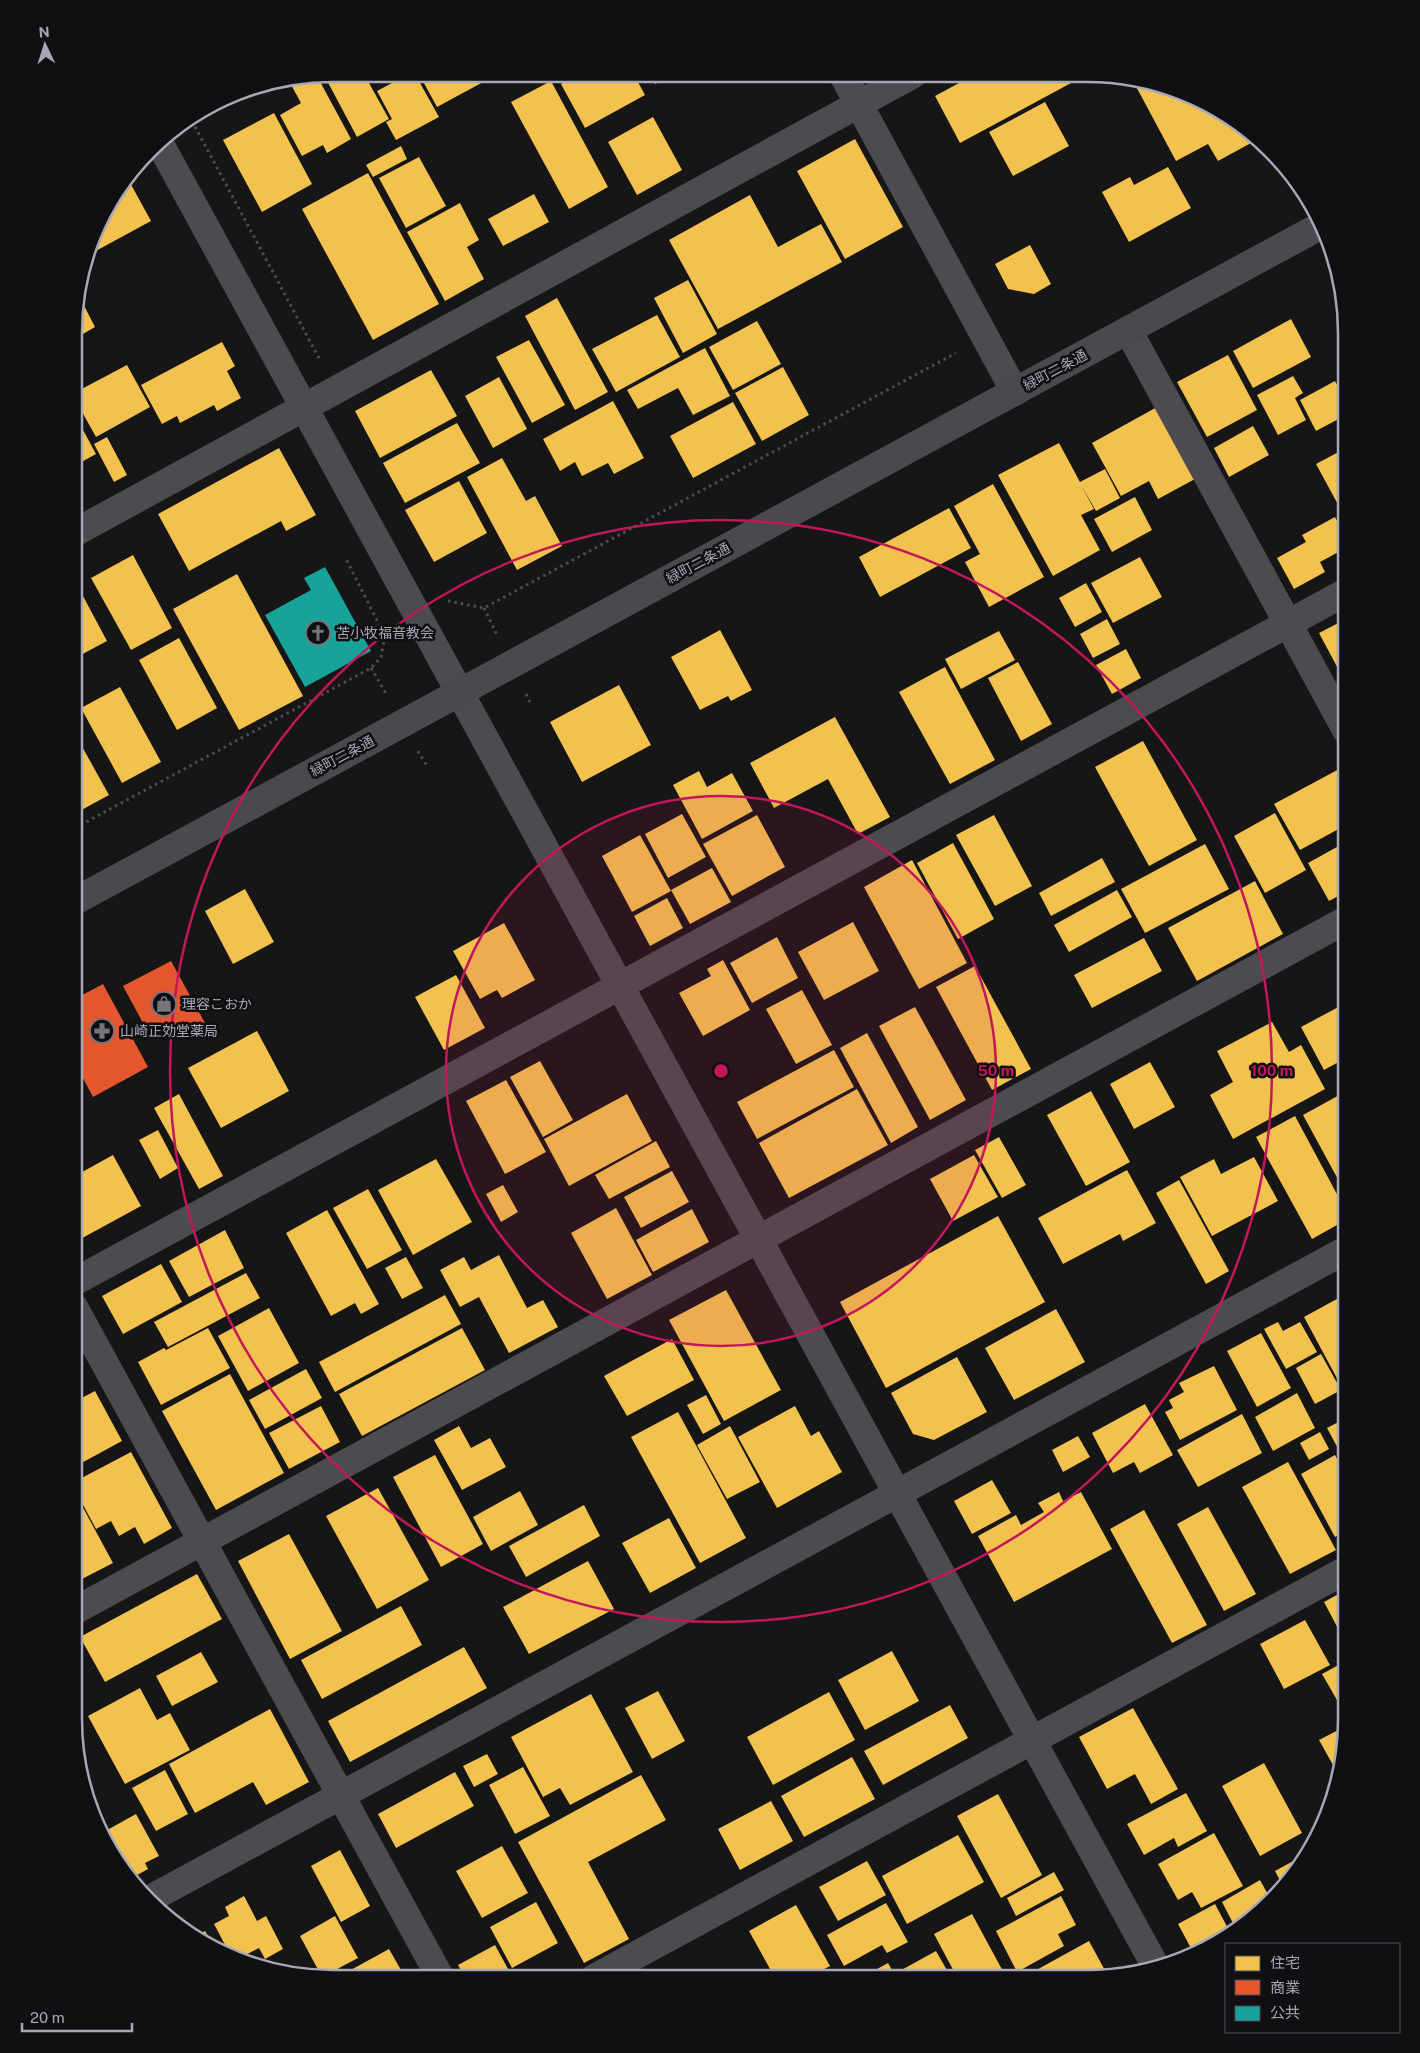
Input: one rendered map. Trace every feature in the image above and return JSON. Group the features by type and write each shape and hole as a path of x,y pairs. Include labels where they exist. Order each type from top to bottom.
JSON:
{"street":[{"path":"846,82 1015,392"},
{"path":"82,529 900,82"},
{"path":"163,150 1153,1961"},
{"name":"緑町二条通","path":"82,897 1315,229"},
{"path":"1128,330 1338,715"},
{"path":"82,1278 1338,596"},
{"path":"82,1607 1338,924"},
{"path":"155,1896 1338,1254"},
{"path":"82,1322 436,1970"},
{"path":"609,1970 1338,1574"}],"path":[{"path":"194,125 336,390"},
{"path":"447,601 484,608 963,349"},
{"path":"82,824 371,668 381,657 385,636 344,556"}],"building: 住宅":[{"path":"328,82 368,82 389,119 357,137"},
{"path":"394,82 419,82 439,117 396,140 386,122 392,119 377,91"},
{"path":"423,82 483,82 437,107"},
{"path":"552,82 608,187 569,209 511,102"},
{"path":"564,82 638,82 645,95 585,128 561,84"},
{"path":"961,82 1073,82 960,143 935,96"},
{"path":"321,83 351,139 327,153 323,145 302,156 280,115 301,103 292,86"},
{"path":"1136,87 1167,96 1198,108 1226,125 1250,143 1218,161 1208,144 1176,161"},
{"path":"1045,102 1069,146 1013,176 989,132"},
{"path":"274,113 312,184 262,212 223,140"},
{"path":"653,117 682,170 637,195 608,142"},
{"path":"855,139 903,227 845,259 797,171"},
{"path":"401,146 407,159 373,177 366,165"},
{"path":"419,157 446,206 406,228 379,178"},
{"path":"1168,167 1191,208 1129,242 1102,192 1130,177 1134,185"},
{"path":"368,173 439,304 373,340 302,209"},
{"path":"131,185 151,221 97,250 108,222"},
{"path":"534,194 549,222 503,246 488,219"},
{"path":"750,195 778,247 821,224 842,262 718,329 669,240"},
{"path":"460,203 479,240 467,247 484,279 445,301 407,232"},
{"path":"1030,245 1051,284 1034,294 1008,289 995,264"},
{"path":"688,280 717,334 683,353 654,298"},
{"path":"557,298 608,392 575,410 525,316"},
{"path":"84,306 95,327 82,335"},
{"path":"657,315 680,357 616,392 592,349"},
{"path":"1291,319 1311,357 1253,388 1233,351"},
{"path":"757,321 781,364 733,390 709,347"},
{"path":"529,340 565,405 532,423 496,357"},
{"path":"222,342 235,366 227,371 241,398 217,411 214,405 180,423 177,416 162,424 141,385"},
{"path":"705,348 730,396 693,415 678,388 638,409 627,390"},
{"path":"1228,355 1257,410 1207,437 1177,382"},
{"path":"127,365 150,407 96,437 82,412 82,389"},
{"path":"783,367 809,415 762,441 735,393"},
{"path":"431,370 457,416 380,458 355,411"},
{"path":"1293,376 1303,393 1295,398 1306,420 1278,435 1257,395"},
{"path":"499,377 527,429 493,448 465,396"},
{"path":"1335,381 1338,386 1338,419 1316,431 1300,400"},
{"path":"613,401 644,458 614,474 608,463 582,476 575,462 560,471 543,439"},
{"path":"733,402 756,444 693,478 670,436"},
{"path":"1157,407 1195,479 1158,499 1149,481 1121,496 1092,443"},
{"path":"457,423 480,463 405,503 383,463"},
{"path":"1253,426 1269,455 1229,477 1214,448"},
{"path":"82,428 96,454 82,462"},
{"path":"107,437 127,475 114,482 94,444"},
{"path":"1059,443 1080,482 1105,469 1120,498 1096,511 1081,485 1094,509 1081,515 1100,550 1053,576 998,475"},
{"path":"279,448 316,515 286,531 281,521 189,571 158,514"},
{"path":"1338,452 1338,504 1316,464"},
{"path":"502,458 526,501 535,496 562,546 517,570 467,477"},
{"path":"459,481 487,533 434,562 405,510"},
{"path":"993,484 1044,577 989,607 965,562 980,554 954,506"},
{"path":"1135,497 1152,530 1112,552 1094,519"},
{"path":"949,508 971,548 880,597 859,557"},
{"path":"1335,517 1338,523 1338,552 1320,562 1325,572 1294,589 1277,558 1306,542 1302,535"},
{"path":"133,555 172,628 131,650 91,578"},
{"path":"1140,557 1162,597 1113,623 1091,583"},
{"path":"237,574 303,696 239,730 173,609"},
{"path":"1086,583 1102,612 1075,627 1059,598"},
{"path":"82,594 107,641 82,654"},
{"path":"1107,619 1120,644 1093,658 1080,634"},
{"path":"1338,623 1338,669 1319,633"},
{"path":"720,630 752,690 731,701 728,696 700,710 671,657"},
{"path":"999,631 1015,660 961,689 945,659"},
{"path":"179,638 217,708 177,730 139,660"},
{"path":"1126,649 1141,678 1112,694 1096,665"},
{"path":"1018,662 1052,724 1021,741 988,678"},
{"path":"945,667 995,760 950,784 899,692"},
{"path":"619,685 651,745 582,782 550,722"},
{"path":"120,687 161,762 122,783 82,707"},
{"path":"835,717 890,817 858,834 828,779 774,808 750,763"},
{"path":"1143,741 1197,840 1149,866 1095,767"},
{"path":"82,747 109,795 82,810"},
{"path":"1338,770 1338,829 1300,850 1274,804"},
{"path":"699,771 707,787 732,773 753,811 702,839 673,785"},
{"path":"1275,813 1306,870 1265,893 1234,836"},
{"path":"682,814 706,857 668,878 645,834"},
{"path":"757,815 785,867 732,896 703,844"},
{"path":"994,815 1032,886 995,906 956,835"},
{"path":"640,835 671,891 632,912 602,856"},
{"path":"953,843 994,919 958,939 917,863"},
{"path":"1205,844 1229,889 1145,933 1121,889"},
{"path":"1338,846 1338,896 1329,901 1308,863"},
{"path":"1102,858 1115,882 1051,916 1039,893"},
{"path":"912,860 967,963 919,989 864,887"},
{"path":"712,868 731,902 690,924 671,890"},
{"path":"1255,881 1283,934 1197,981 1168,928"},
{"path":"245,889 274,942 233,964 205,911"},
{"path":"1117,890 1132,917 1069,952 1054,925"},
{"path":"667,898 683,928 650,946 634,916"},
{"path":"853,922 879,971 824,1000 798,952"},
{"path":"504,923 535,980 502,998 497,990 480,999 453,951"},
{"path":"777,937 798,978 752,1003 730,963"},
{"path":"1144,938 1162,971 1092,1008 1074,975"},
{"path":"723,960 750,1010 703,1036 679,993 711,976 707,969"},
{"path":"975,966 1031,1069 992,1090 936,987"},
{"path":"456,975 485,1028 444,1050 415,997"},
{"path":"802,990 832,1045 796,1064 766,1009"},
{"path":"915,1007 966,1100 930,1120 879,1026"},
{"path":"1338,1007 1338,1062 1324,1070 1301,1027"},
{"path":"1272,1022 1289,1052 1301,1045 1325,1089 1233,1139 1210,1095 1233,1082 1217,1051"},
{"path":"257,1031 289,1091 221,1128 188,1068"},
{"path":"867,1033 918,1127 891,1143 840,1048"},
{"path":"834,1050 854,1087 757,1139 737,1102"},
{"path":"540,1061 573,1120 543,1137 510,1077"},
{"path":"1150,1062 1175,1107 1134,1129 1110,1084"},
{"path":"506,1080 546,1152 505,1174 466,1101"},
{"path":"857,1089 888,1145 789,1198 759,1143"},
{"path":"1091,1091 1130,1162 1086,1186 1047,1115"},
{"path":"179,1094 223,1176 199,1189 154,1108"},
{"path":"627,1094 652,1141 569,1186 544,1139"},
{"path":"1338,1096 1338,1179 1303,1115"},
{"path":"1295,1116 1338,1196 1338,1224 1312,1239 1256,1137"},
{"path":"158,1130 178,1168 160,1179 139,1140"},
{"path":"999,1137 1026,1185 1002,1198 975,1150"},
{"path":"656,1141 670,1167 609,1199 595,1175"},
{"path":"113,1155 141,1206 82,1238 82,1172"},
{"path":"974,1155 998,1197 953,1221 930,1179"},
{"path":"1254,1157 1278,1201 1212,1236 1180,1177 1214,1159 1221,1174"},
{"path":"436,1159 472,1222 413,1255 378,1190"},
{"path":"1127,1170 1156,1223 1123,1241 1120,1234 1063,1264 1038,1218"},
{"path":"672,1171 689,1202 641,1228 624,1197"},
{"path":"1179,1180 1229,1271 1206,1284 1156,1193"},
{"path":"503,1185 518,1212 501,1222 486,1194"},
{"path":"368,1189 402,1250 367,1269 333,1208"},
{"path":"616,1208 652,1275 607,1299 571,1233"},
{"path":"692,1209 709,1242 653,1272 636,1240"},
{"path":"327,1210 379,1304 361,1314 355,1303 331,1316 286,1233"},
{"path":"998,1216 1045,1302 886,1388 840,1302"},
{"path":"225,1230 244,1268 189,1297 169,1261"},
{"path":"499,1255 527,1308 543,1300 558,1327 509,1353 479,1297 460,1307 440,1270 464,1257 471,1270"},
{"path":"406,1257 423,1288 402,1299 385,1268"},
{"path":"161,1264 182,1302 123,1334 102,1296"},
{"path":"246,1273 260,1298 168,1347 154,1322"},
{"path":"726,1290 781,1390 724,1421 669,1320"},
{"path":"445,1295 461,1324 335,1392 319,1362"},
{"path":"1338,1298 1338,1380 1304,1317"},
{"path":"269,1308 299,1363 248,1391 218,1336"},
{"path":"1056,1309 1085,1362 1014,1400 985,1348"},
{"path":"1278,1322 1283,1331 1300,1322 1317,1352 1286,1369 1264,1329"},
{"path":"208,1328 230,1368 161,1405 138,1362"},
{"path":"462,1328 485,1370 362,1436 339,1394"},
{"path":"1261,1333 1291,1388 1257,1407 1227,1351"},
{"path":"672,1339 694,1380 627,1416 604,1376"},
{"path":"1321,1354 1338,1385 1338,1392 1315,1404 1296,1368"},
{"path":"957,1357 987,1412 934,1440 913,1434 891,1393"},
{"path":"1214,1366 1237,1410 1180,1440 1165,1412 1173,1408 1169,1400 1184,1392 1179,1383"},
{"path":"306,1369 322,1398 265,1429 249,1400"},
{"path":"230,1374 284,1473 216,1510 162,1411"},
{"path":"95,1391 122,1441 82,1463 82,1398"},
{"path":"1297,1393 1315,1428 1273,1451 1255,1417"},
{"path":"706,1395 721,1424 703,1434 687,1405"},
{"path":"1145,1404 1173,1455 1140,1473 1134,1462 1113,1473 1092,1433"},
{"path":"321,1406 340,1442 289,1469 269,1433"},
{"path":"795,1406 811,1436 819,1431 842,1472 777,1508 738,1437"},
{"path":"678,1412 746,1538 700,1563 631,1437"},
{"path":"1242,1414 1262,1453 1198,1487 1177,1450"},
{"path":"1338,1422 1338,1449 1327,1428"},
{"path":"459,1426 471,1448 490,1438 506,1467 462,1490 434,1440"},
{"path":"730,1426 760,1482 727,1499 697,1445"},
{"path":"1320,1432 1329,1449 1309,1460 1300,1443"},
{"path":"1078,1436 1090,1457 1063,1472 1052,1450"},
{"path":"131,1452 172,1528 144,1544 135,1527 119,1536 111,1521 96,1529 82,1503 82,1478"},
{"path":"435,1455 483,1544 441,1567 393,1477"},
{"path":"1335,1455 1338,1460 1338,1535 1335,1537 1301,1474"},
{"path":"1288,1462 1336,1550 1290,1574 1242,1487"},
{"path":"992,1480 1011,1513 972,1534 954,1501"},
{"path":"378,1488 429,1580 377,1609 326,1516"},
{"path":"520,1491 538,1525 491,1551 473,1517"},
{"path":"1059,1492 1063,1501 1081,1492 1112,1549 1014,1602 978,1536 1016,1515 1021,1525 1044,1512 1038,1503"},
{"path":"584,1505 600,1536 526,1577 509,1546"},
{"path":"82,1506 113,1563 82,1579"},
{"path":"1208,1507 1256,1594 1224,1611 1177,1524"},
{"path":"1144,1510 1207,1625 1172,1643 1110,1529"},
{"path":"669,1518 696,1568 650,1593 622,1543"},
{"path":"289,1534 342,1631 290,1659 238,1561"},
{"path":"588,1561 614,1609 529,1654 503,1607"},
{"path":"197,1574 222,1619 105,1682 82,1641 82,1636"},
{"path":"1338,1594 1338,1628 1324,1602"},
{"path":"401,1606 422,1645 322,1699 301,1660"},
{"path":"1305,1620 1330,1665 1284,1689 1260,1644"},
{"path":"464,1647 487,1688 350,1762 328,1721"},
{"path":"892,1651 919,1701 865,1730 838,1680"},
{"path":"201,1652 218,1682 172,1706 156,1676"},
{"path":"1338,1665 1338,1702 1322,1674"},
{"path":"140,1688 157,1720 170,1713 190,1750 125,1784 88,1716"},
{"path":"658,1691 685,1741 652,1759 625,1708"},
{"path":"829,1692 855,1740 773,1785 747,1737"},
{"path":"591,1694 633,1772 570,1805 560,1788 543,1797 511,1737"},
{"path":"950,1705 968,1738 883,1785 864,1751"},
{"path":"1133,1708 1178,1789 1151,1804 1135,1774 1107,1789 1079,1737"},
{"path":"270,1709 309,1782 266,1805 253,1782 195,1813 169,1764"},
{"path":"1337,1730 1333,1766 1319,1740"},
{"path":"487,1754 498,1774 474,1787 463,1766"},
{"path":"852,1757 875,1799 804,1837 781,1796"},
{"path":"1264,1763 1302,1833 1260,1856 1222,1786"},
{"path":"523,1767 550,1816 515,1834 489,1785"},
{"path":"165,1770 188,1814 156,1831 132,1788"},
{"path":"455,1772 474,1806 396,1848 378,1814"},
{"path":"641,1775 666,1820 588,1862 629,1939 584,1963 518,1842"},
{"path":"1186,1793 1207,1831 1178,1847 1174,1838 1144,1855 1127,1824"},
{"path":"998,1794 1042,1875 1001,1898 957,1816"},
{"path":"771,1801 793,1841 740,1870 718,1829"},
{"path":"136,1814 159,1856 145,1863 148,1869 137,1875 108,1830"},
{"path":"1214,1833 1243,1886 1201,1908 1192,1892 1178,1900 1158,1864"},
{"path":"958,1835 984,1882 907,1924 882,1876"},
{"path":"502,1846 528,1893 482,1918 456,1871"},
{"path":"340,1850 370,1906 341,1922 311,1866"},
{"path":"867,1861 886,1895 838,1921 819,1887"},
{"path":"1294,1861 1280,1880 1275,1871"},
{"path":"1054,1872 1064,1890 1016,1916 1007,1898"},
{"path":"1260,1880 1267,1893 1233,1923 1222,1902"},
{"path":"244,1896 257,1921 266,1916 283,1949 265,1959 259,1948 246,1955 226,1947 214,1924 229,1916 225,1907"},
{"path":"1061,1896 1076,1925 1058,1934 1064,1946 1021,1970 1016,1970 996,1931"},
{"path":"536,1902 558,1943 512,1968 490,1927"},
{"path":"886,1903 908,1942 887,1953 882,1945 844,1966 827,1935"},
{"path":"1215,1904 1227,1927 1191,1948 1178,1924"},
{"path":"796,1905 830,1966 822,1970 771,1970 749,1931"},
{"path":"972,1914 1002,1970 953,1970 934,1934"},
{"path":"335,1916 358,1958 335,1970 318,1970 300,1936"},
{"path":"1089,1941 1105,1970 1103,1970 1036,1970"},
{"path":"495,1945 509,1970 461,1970 458,1965"},
{"path":"389,1949 401,1970 351,1970"},
{"path":"936,1951 947,1970 901,1970"},
{"path":"888,1963 892,1970 875,1970"}],"building: 商業":[{"name":"理容こおか","path":"171,961 205,1023 176,1038 168,1023 149,1034 123,986"},
{"name":"山崎正効堂薬局","path":"103,984 148,1067 93,1097 82,1076 82,995"}],"building: 公共":[{"name":"苫小牧福音教会","path":"325,567 371,651 305,687 265,615 311,590 304,578"}],"place":[{"name":"苫小牧福音教会","path":"318,633"},
{"name":"理容こおか","path":"164,1004"},
{"name":"山崎正効堂薬局","path":"102,1031"}]}
